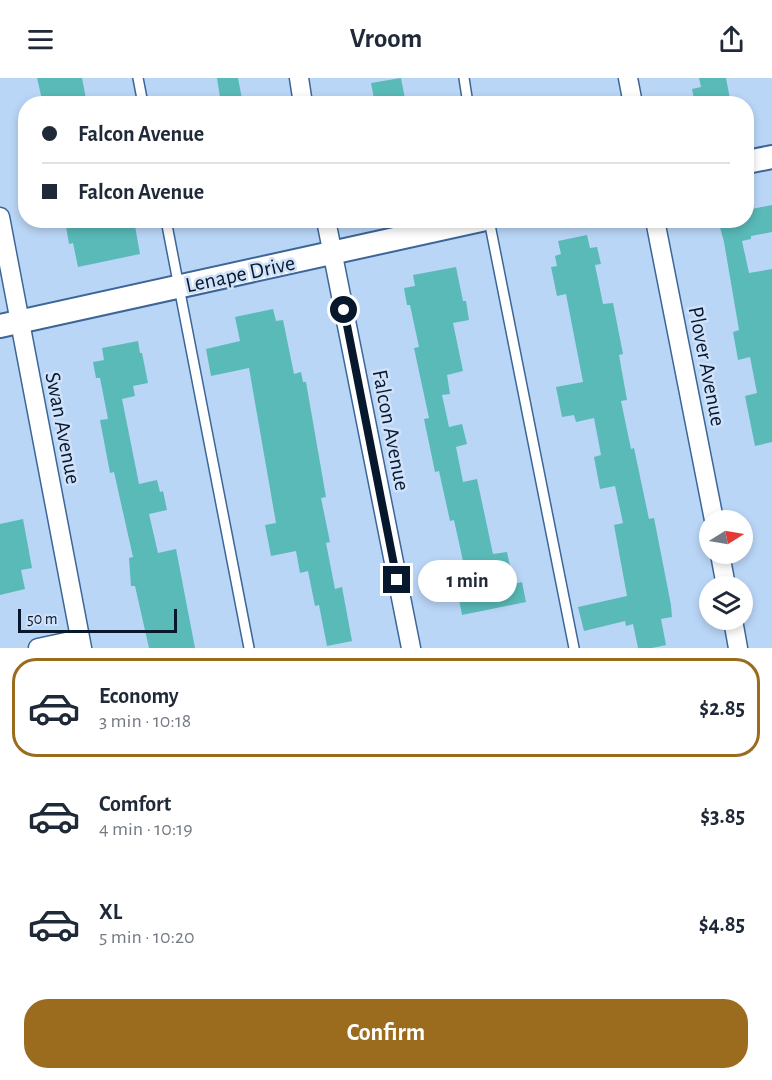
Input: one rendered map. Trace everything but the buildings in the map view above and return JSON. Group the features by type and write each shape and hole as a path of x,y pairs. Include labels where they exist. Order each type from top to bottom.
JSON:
{"street":[{"path":"298,78 301,96"},
{"path":"628,78 631,96"},
{"path":"754,161 772,157"},
{"name":"Swan Avenue","path":"0,217 10,324 81,644"},
{"name":"Falcon Avenue","path":"327,228 411,648"},
{"name":"Lenape Drive","path":"10,324 445,228"},
{"name":"Plover Avenue","path":"657,228 712,510"},
{"path":"735,630 738,648"},
{"path":"38,648 81,644"}],"lane":[{"path":"138,78 141,96"},
{"path":"464,78 467,96"},
{"path":"168,228 249,648"},
{"path":"491,228 574,648"}],"route":[{"path":"344,310 397,580"}]}
